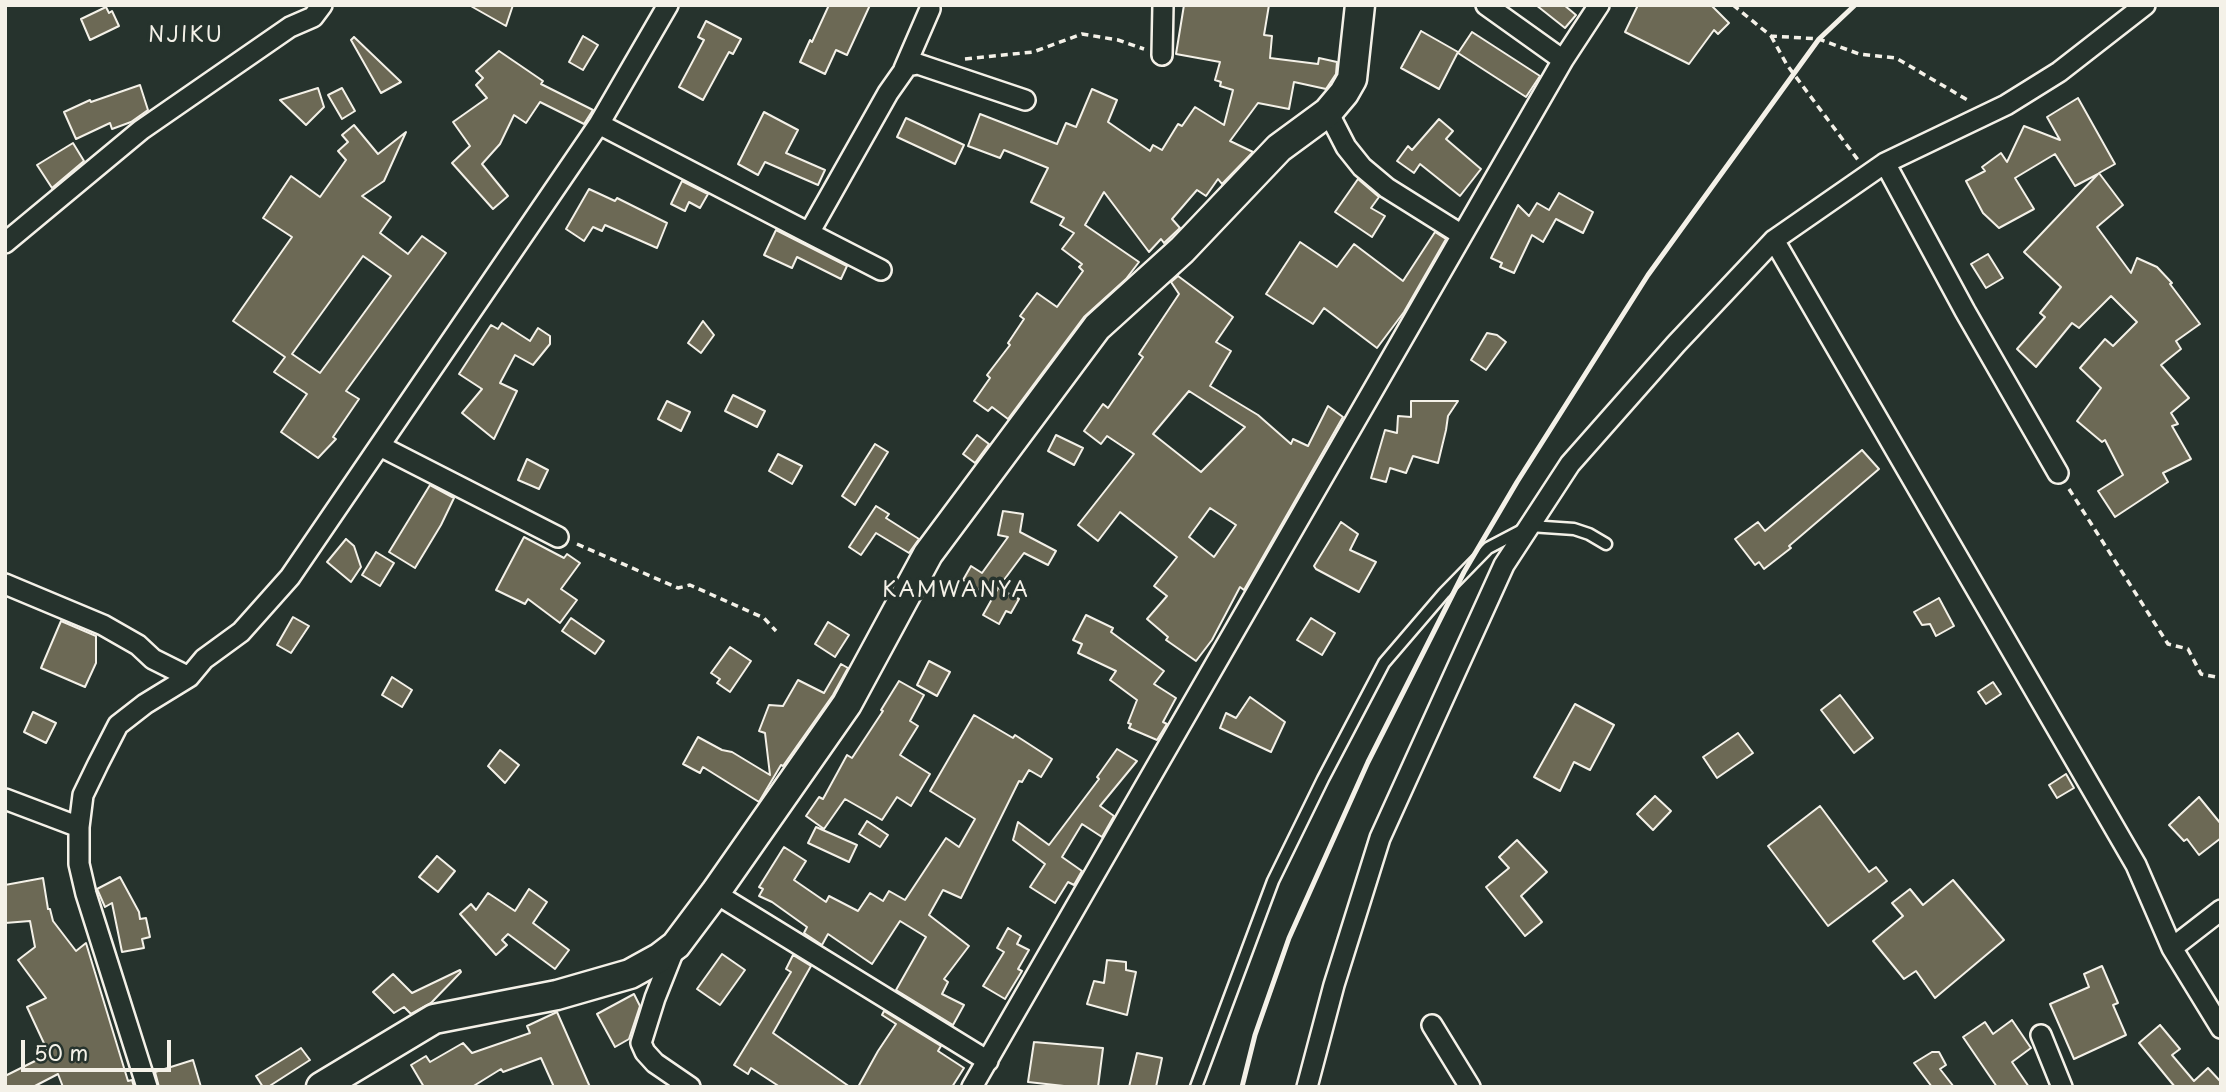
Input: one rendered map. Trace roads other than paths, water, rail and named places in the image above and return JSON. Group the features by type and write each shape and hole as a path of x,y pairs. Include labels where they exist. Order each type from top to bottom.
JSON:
{"main road":[{"path":"321,1087 435,1019 557,995 630,974 676,945 847,704 928,554 1097,327 1182,250 1279,148 1328,112 1344,93 1352,79 1360,5"}],"street":[{"path":"5,243 141,130 290,27 313,18 322,5"},
{"path":"147,1087 79,864 79,827 83,795 118,725 145,704 190,677 204,659 241,632 290,578 599,124 668,5"},
{"path":"1162,55 1163,5"},
{"path":"1486,5 1563,60"},
{"path":"972,1087 1563,60 1598,5"},
{"path":"1307,1087 1334,985 1380,838 1504,565 1570,464 1676,344 1774,240 1885,163 1989,113 2059,72 2145,5"},
{"path":"809,233 904,69 930,9"},
{"path":"904,69 918,64 1025,100"},
{"path":"1328,112 1346,147 1362,167 1387,188 1462,235"},
{"path":"599,124 881,270"},
{"path":"1885,163 1965,311 2058,472"},
{"path":"1774,240 2130,854 2172,948 2221,1028"},
{"path":"380,446 558,537"},
{"path":"5,584 113,630 138,645 153,659 190,677"},
{"path":"5,799 79,827"},
{"path":"715,893 988,1061"},
{"path":"2172,948 2221,910"},
{"path":"676,945 641,1043 655,1063 690,1087"},
{"path":"1432,1025 1470,1087"},
{"path":"2041,1035 2062,1087"}],"lane":[{"path":"1196,1087 1273,881 1384,663 1444,593 1488,548 1530,526 1574,529 1606,544"}],"railway":[{"path":"1242,1087 1255,1035 1289,938 1368,762 1464,572 1517,482 1648,275 1819,39 1855,5"}],"district":[{"name":"NJIKU","path":"186,36"},
{"name":"KAMWANYA","path":"956,591"}]}
